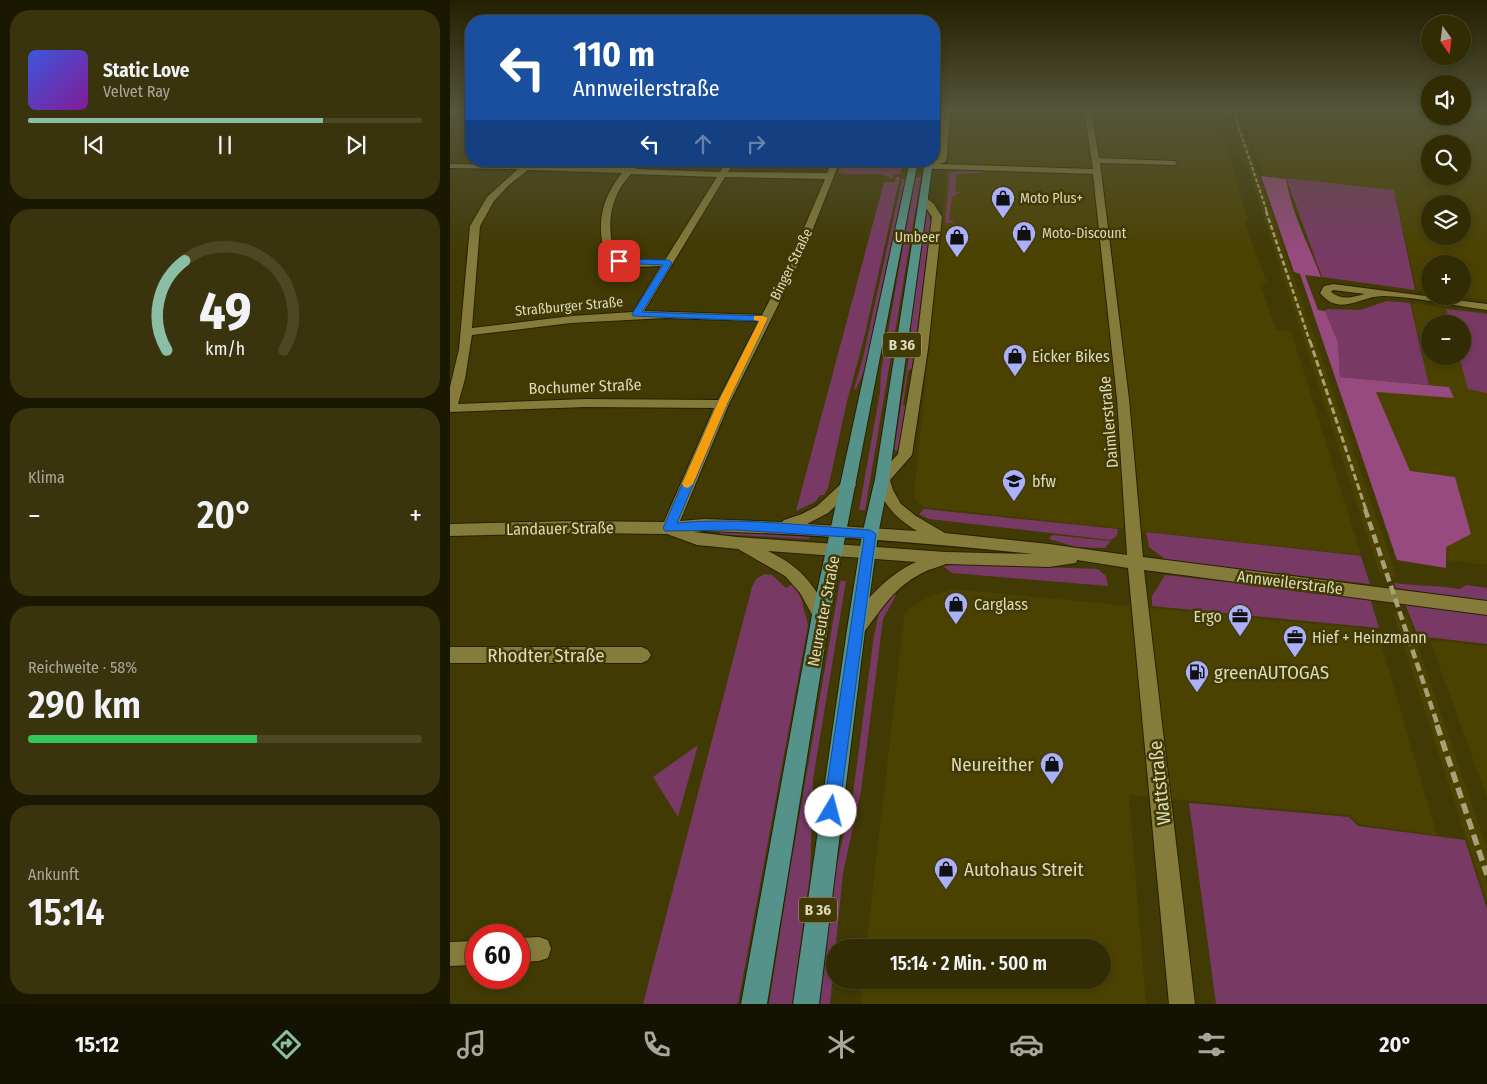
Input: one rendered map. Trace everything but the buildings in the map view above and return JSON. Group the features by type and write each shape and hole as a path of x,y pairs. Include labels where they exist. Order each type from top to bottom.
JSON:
{"main road":[{"name":"Neureuter Straße","path":"754,1004 821,615 912,167"},
{"name":"Neureuter Straße","path":"806,1004 856,630 869,543 882,479 929,167"}],"street":[{"name":"Daimlerstraße","path":"1095,157 1122,399 1136,562"},
{"path":"940,164 1096,166 1174,163"},
{"path":"450,166 465,166"},
{"path":"450,408 462,366 472,242 476,223 491,198 527,167"},
{"path":"572,167 628,171 831,176"},
{"path":"633,167 618,183 608,205 604,225 610,254 615,260 623,262 668,263"},
{"path":"636,314 727,167"},
{"name":"Binger Straße","path":"669,528 722,404 794,262 834,167"},
{"path":"924,200 931,206 937,217 922,349 904,455 882,479 885,491 900,514 943,540"},
{"path":"1382,292 1487,307"},
{"name":"Straßburger Straße","path":"466,332 575,318 636,314 764,318"},
{"name":"Bochumer Straße","path":"450,408 577,402 722,404"},
{"path":"768,527 810,518 828,507 849,485"},
{"name":"Landauer Straße","path":"450,530 576,527 669,528 704,525 839,532"},
{"name":"Landauer Straße","path":"669,528 697,539 736,544 835,549"},
{"name":"Annweilerstraße","path":"839,532 869,543 946,558 1049,561 1094,557"},
{"name":"Annweilerstraße","path":"835,549 869,543 943,540 1049,550 1487,608"},
{"path":"736,544 784,565 798,576 809,591 821,615"},
{"path":"856,630 893,583 916,568 946,558"},
{"name":"Wattstraße","path":"1136,562 1182,1004"},
{"name":"Rhodter Straße","path":"450,655 642,655"},
{"path":"450,954 465,953"}],"shaded area":[{"path":"948,157 1229,157 1248,220 1244,221 1267,283 1260,283 1276,330 1291,331 1361,555 924,507 917,502 914,496"},
{"path":"1244,157 1252,157 1397,577 1380,575"},
{"path":"1257,157 1421,157 1421,185 1471,185 1471,157 1487,157 1487,300 1471,298 1471,255 1421,255 1421,291 1417,290 1394,190 1263,175"},
{"path":"840,167 902,167 901,174 893,174 892,179 879,174 845,174 838,172"},
{"path":"960,170 982,171 982,173 957,174 955,192 961,192 952,197 949,219 955,223 945,223 950,173"},
{"path":"1261,176 1286,179 1296,217 1321,277 1305,275 1318,310 1325,311 1338,342 1340,377 1449,387 1454,398 1376,392 1410,471 1455,477 1471,534 1446,547 1446,568 1397,560 1300,274 1294,272"},
{"path":"896,177 900,177 828,488 824,495 820,495 815,502 796,511 884,182 895,182"},
{"path":"915,177 921,177 865,510 859,510 880,392 881,372"},
{"path":"1286,178 1394,190 1415,290 1322,277"},
{"path":"902,179 906,179 870,353 866,367 856,389 854,389 863,358"},
{"path":"927,210 931,222 912,368 908,371 903,405 906,406 900,449 898,451 894,450 910,350 911,320"},
{"path":"1387,301 1410,303 1421,350 1421,365 1424,365 1429,385 1340,377 1338,342 1325,311 1328,309 1360,310"},
{"path":"1411,303 1487,313 1487,565 1446,560 1446,547 1410,471 1376,392 1454,398 1449,387 1429,385 1425,365 1471,365 1471,315 1421,315 1421,349"},
{"path":"1446,309 1487,314 1487,393 1468,389 1461,365 1471,365 1471,315 1448,315"},
{"path":"924,509 1118,529 1117,536 1111,540 929,519 919,514"},
{"path":"720,531 810,534 809,539 720,534"},
{"path":"1146,532 1361,556 1370,584 1166,560 1149,547"},
{"path":"1052,535 1111,541 1105,548 1076,547 1049,539"},
{"path":"959,564 1098,569 1106,576 1108,586 952,573 943,566"},
{"path":"765,574 772,575 786,588 793,584 801,598 808,625 738,1004 643,1004 752,587 756,579"},
{"path":"1165,575 1370,598 1379,628 1152,606 1152,596"},
{"path":"840,581 846,581 813,779 810,875 792,1004 769,1004 789,876"},
{"path":"1394,583 1460,589 1466,585 1487,588 1487,602 1396,588"},
{"path":"954,589 1377,630 1437,835 1359,824 1350,815 1129,795 1146,1004 861,1004 862,989 1111,989 1111,939 867,939 905,612 928,597"},
{"path":"894,591 896,595 883,619 861,791 843,873 836,939 827,939 834,877 853,794 874,635 879,613"},
{"path":"1405,604 1487,615 1487,644 1418,636"},
{"path":"1393,613 1407,615 1487,848 1487,902"},
{"path":"1430,640 1487,646 1487,797"},
{"path":"698,745 678,817 653,777"},
{"path":"1189,803 1349,817 1358,826 1465,840 1487,909 1487,1004 1216,1004"},
{"path":"826,950 826,989 831,989 830,1004 820,1004"}],"railway":[{"path":"1249,157 1267,212"},
{"path":"1266,211 1310,342"},
{"path":"1310,341 1366,510"},
{"path":"1365,509 1438,726"},
{"path":"1437,725 1487,875"}],"slow traffic":[{"path":"688,484 721,406 764,318 757,318"}],"place":[{"name":"Moto Plus+","path":"1003,219"},
{"name":"Moto-Discount","path":"1024,254"},
{"name":"Umbeer","path":"957,258"},
{"name":"Eicker Bikes","path":"1015,377"},
{"name":"bfw","path":"1014,502"},
{"name":"Carglass","path":"956,625"},
{"name":"Ergo","path":"1240,637"},
{"name":"Hief + Heinzmann","path":"1295,658"},
{"name":"greenAUTOGAS","path":"1197,693"},
{"name":"Neureither","path":"1052,785"},
{"name":"Autohaus Streit","path":"946,890"}],"route":[{"path":"619,261 668,263 636,314 685,314 764,318 721,406 669,528 704,525 870,534 831,811"}]}
